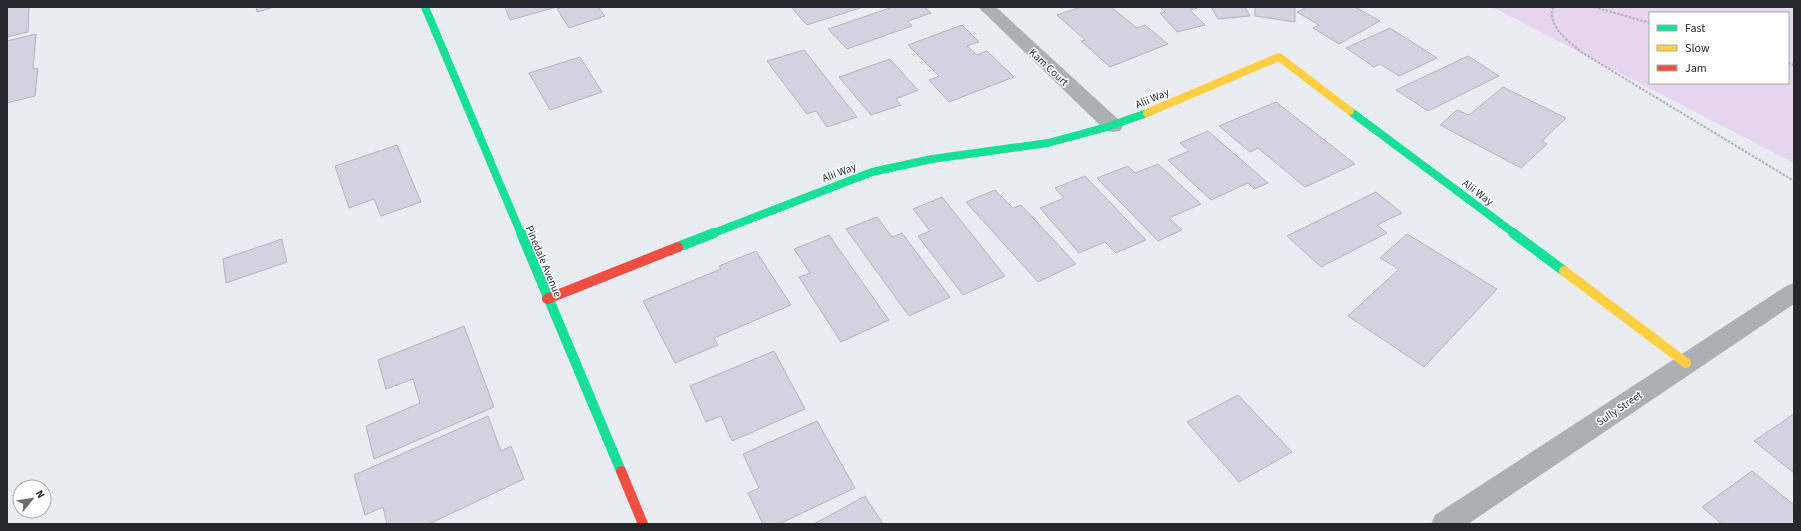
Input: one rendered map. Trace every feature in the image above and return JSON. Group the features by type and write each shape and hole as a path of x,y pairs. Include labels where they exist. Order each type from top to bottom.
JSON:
{"street":[{"name":"Pinedale Avenue","path":"425,7 643,524"},
{"name":"Kam Court","path":"986,7 1113,126"},
{"name":"Alii Way","path":"547,299 868,173 941,157 1018,148 1065,139 1113,126 1136,118 1279,57 1686,363"},
{"name":"Sully Street","path":"1445,524 1794,292"}],"path":[{"path":"1553,7 1551,17 1556,27 1567,41 1581,52 1794,181"},
{"path":"1594,7 1649,23"}],"shaded area":[{"path":"1492,7 1794,7 1794,163"}],"building":[{"path":"7,7 29,7 28,32 7,37"},
{"path":"256,7 274,7 257,12"},
{"path":"505,7 557,7 510,20"},
{"path":"562,7 598,7 605,16 569,28 557,9"},
{"path":"791,7 863,7 807,25"},
{"path":"893,7 924,7 931,13 908,21 912,26 847,49 828,29"},
{"path":"1081,7 1111,7 1137,28 1145,25 1168,44 1110,67 1081,41 1085,40 1057,15"},
{"path":"1160,7 1196,7 1197,8 1190,10 1205,25 1177,32 1160,13 1165,12"},
{"path":"1211,7 1245,7 1250,16 1218,19"},
{"path":"1255,7 1295,7 1295,22 1255,16"},
{"path":"1307,7 1355,7 1380,21 1339,44 1313,28 1319,25 1297,12"},
{"path":"962,25 979,42 967,46 977,55 987,51 1014,77 949,102 929,80 939,76 908,45"},
{"path":"1390,28 1437,58 1399,76 1380,64 1374,67 1346,48"},
{"path":"36,34 33,69 38,68 35,96 7,103 7,41"},
{"path":"804,50 857,117 827,127 816,111 807,114 767,61"},
{"path":"1468,56 1499,76 1428,111 1396,90"},
{"path":"580,57 602,92 550,110 529,73"},
{"path":"890,59 918,90 896,99 901,105 871,115 839,77"},
{"path":"1503,87 1566,118 1542,141 1547,144 1521,168 1440,125 1457,110 1469,115"},
{"path":"1276,102 1355,164 1305,187 1258,148 1250,152 1219,126"},
{"path":"1208,131 1268,183 1254,189 1248,183 1211,200 1168,160 1189,151 1180,143"},
{"path":"397,145 421,202 381,216 374,199 349,208 335,166"},
{"path":"1158,164 1201,204 1169,218 1182,230 1158,241 1097,178 1128,166 1135,173"},
{"path":"1085,176 1146,240 1116,253 1105,242 1079,253 1040,208 1064,198 1055,188"},
{"path":"995,190 1013,208 1021,205 1076,264 1038,282 966,202"},
{"path":"1376,192 1402,213 1377,225 1387,233 1321,267 1287,236"},
{"path":"942,197 1005,276 963,295 918,236 930,231 913,209"},
{"path":"877,217 892,237 902,233 950,297 909,316 846,229"},
{"path":"1407,234 1497,289 1424,367 1348,316 1399,269 1380,258"},
{"path":"829,235 889,320 841,342 799,277 810,273 794,249"},
{"path":"282,239 287,262 226,283 223,259"},
{"path":"756,251 791,305 714,338 718,345 675,363 643,301 721,269 719,266"},
{"path":"464,326 494,407 374,459 366,426 420,403 413,379 386,389 378,360"},
{"path":"774,351 805,409 732,441 721,416 706,422 690,386"},
{"path":"1238,395 1292,452 1239,482 1187,422"},
{"path":"1794,414 1794,473 1754,441"},
{"path":"488,416 501,451 511,446 524,479 429,524 387,524 383,507 365,515 354,475"},
{"path":"817,421 855,488 779,524 763,524 748,493 759,488 743,454"},
{"path":"1752,471 1794,505 1794,524 1722,524 1702,507"},
{"path":"865,496 883,524 814,524"}],"traffic: fast":[{"path":"425,7 621,471"},
{"path":"1350,111 1564,271"},
{"path":"678,247 872,172 932,159 1048,143 1107,127 1147,113"}],"traffic: slow":[{"path":"1147,113 1279,57 1350,111"},
{"path":"1564,271 1686,363"}],"traffic: jam":[{"path":"547,299 678,247"},
{"path":"621,471 643,524"}]}
